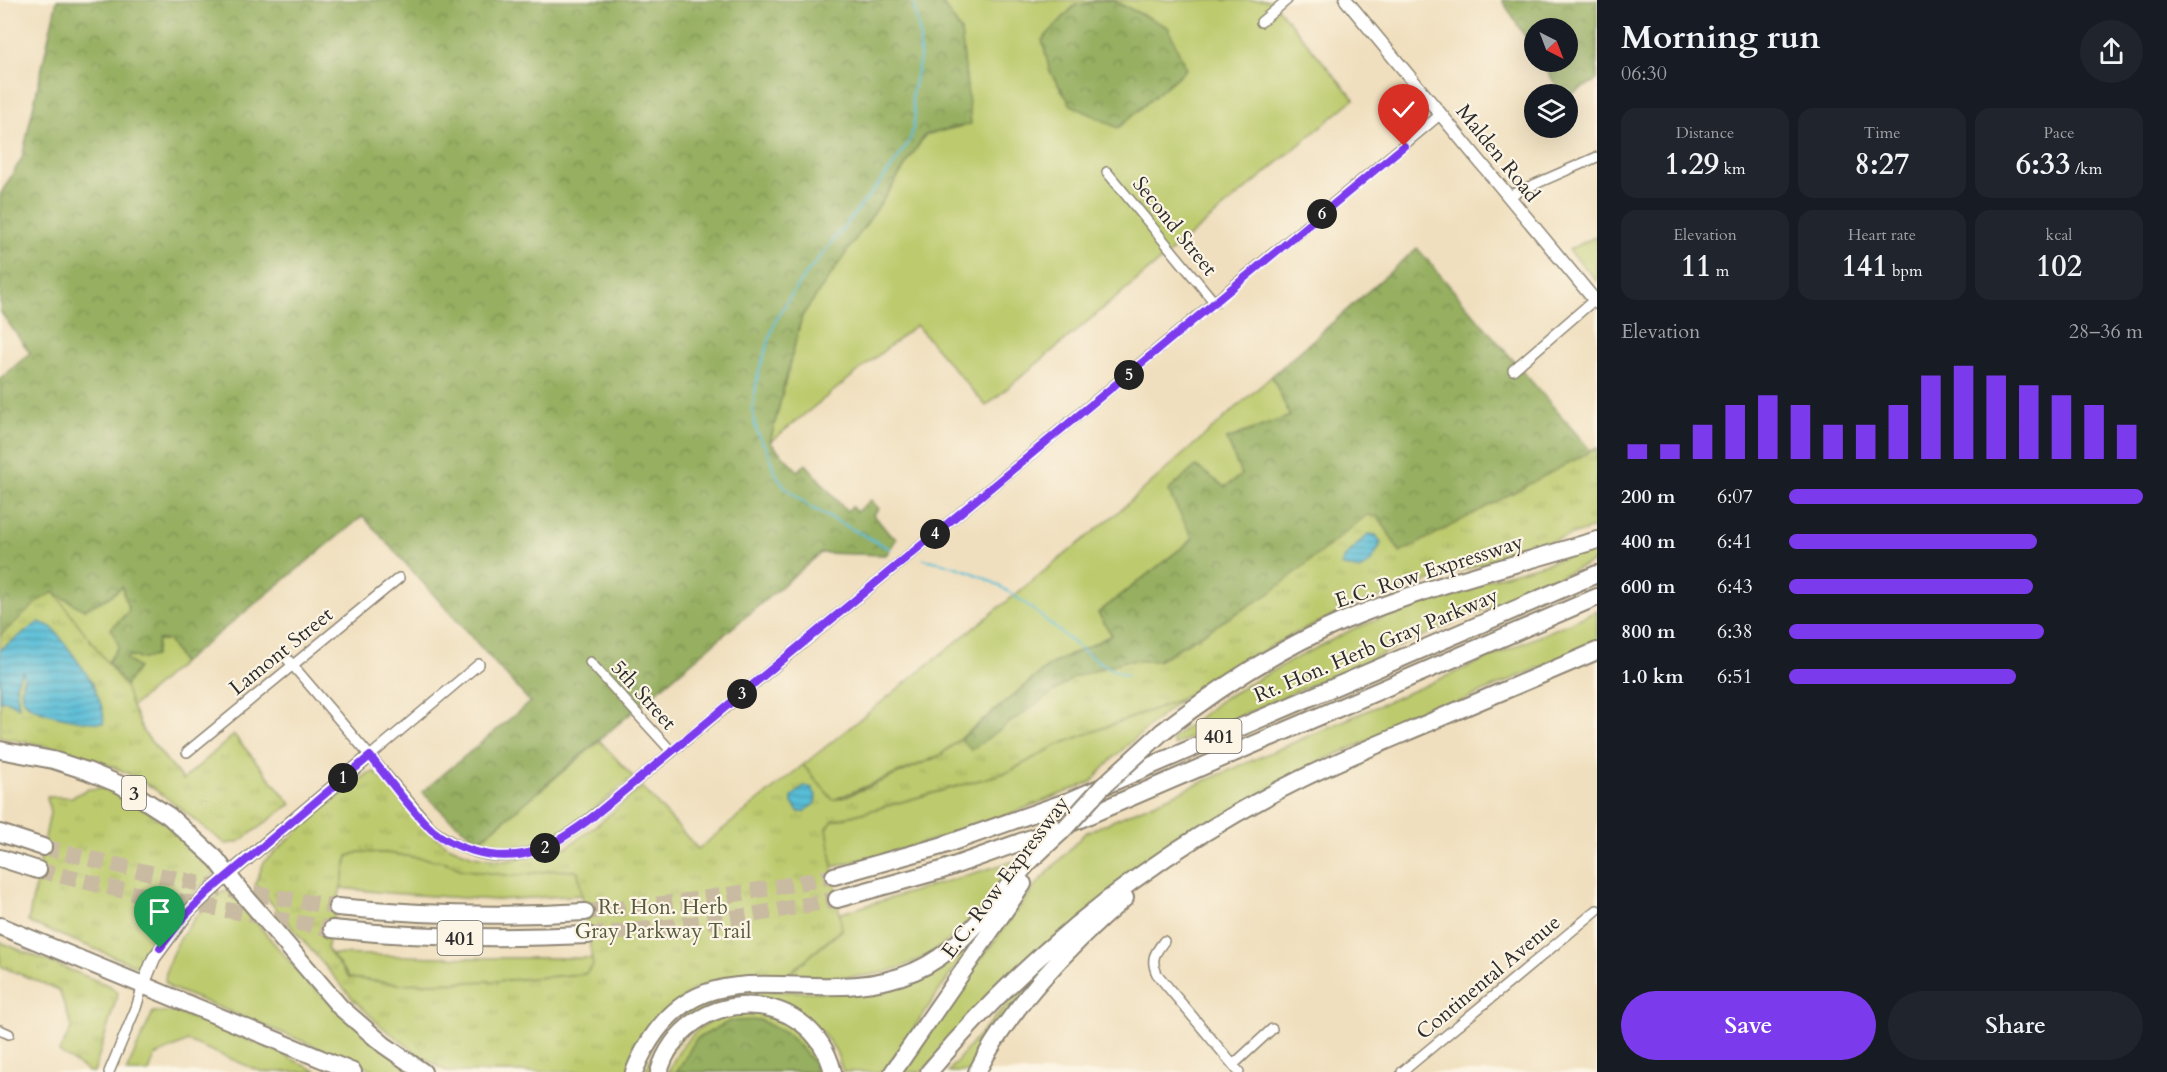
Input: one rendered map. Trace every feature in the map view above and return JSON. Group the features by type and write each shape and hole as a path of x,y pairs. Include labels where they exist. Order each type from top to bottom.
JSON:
{"highway":[{"name":"E.C. Row Expressway","path":"893,1072 1026,872 1102,787 1162,732 1240,676 1293,645 1340,623 1407,597 1597,540"},
{"name":"Rt. Hon. Herb Gray Parkway","path":"834,876 941,846 1069,801 1597,574"},
{"name":"Rt. Hon. Herb Gray Parkway","path":"837,898 942,870 1029,840 1597,597"},
{"path":"929,1072 983,1011 1053,943 1138,876 1223,821 1332,764 1597,651"},
{"name":"3","path":"7,751 52,760 87,771 138,795 183,827 216,859 340,1007 384,1045 423,1072"},
{"path":"977,1072 1016,1012 1068,951 1123,900 1223,821"},
{"path":"0,833 43,847"},
{"path":"0,858 38,870"},
{"path":"634,1072 648,1043 661,1024 687,1001 707,992 736,985 840,987 881,983 917,970 941,956 965,936 1026,872"},
{"name":"401","path":"337,907 465,915 585,912"},
{"path":"0,926 352,1072"},
{"name":"401","path":"332,929 447,937 588,935"},
{"path":"659,1072 676,1038 694,1022 722,1008 750,1005 776,1010 799,1022 820,1044 833,1072"}],"main road":[{"name":"Malden Road","path":"1346,0 1596,301"},
{"path":"143,985 154,958 182,919 228,875 370,756"}],"street":[{"path":"1261,22 1287,0"},
{"path":"283,654 423,820 443,837 473,851 510,856 543,849 560,841 672,752 1441,114"},
{"path":"1508,196 1597,158"},
{"name":"Second Street","path":"1107,172 1215,303"},
{"path":"1514,370 1596,301"},
{"name":"Lamont Street","path":"187,752 399,578"},
{"name":"5th Street","path":"590,662 672,752"},
{"path":"370,756 479,664"},
{"name":"Continental Avenue","path":"1402,1072 1597,910"},
{"path":"1164,941 1154,954 1153,965 1158,974 1236,1069 1272,1029"},
{"path":"109,1072 136,1008 143,985"}],"green space":[{"path":"57,0 940,0 961,31 971,124 925,135 802,316 770,442 798,471 806,464 846,511 852,507 856,512 871,500 879,509 873,514 890,535 897,538 886,555 821,553 479,841 449,818 422,792 530,702 363,516 182,663 168,640 158,640 155,656 143,659 129,656 126,659 138,668 125,686 108,662 119,646 111,629 129,611 122,587 109,597 84,610 53,592 0,636 0,379 30,353 0,311 0,195 22,158"},
{"path":"940,0 1271,0 1354,99 986,406 916,325 770,442 802,316 925,135 961,31"},
{"path":"1112,0 1168,27 1186,69 1118,128 1071,105 1050,72 1042,40 1075,5"},
{"path":"1502,0 1597,0 1597,80 1578,90 1578,84 1555,84 1548,72 1578,72 1578,18 1524,18 1524,35"},
{"path":"1597,236 1597,281 1569,250"},
{"path":"1417,248 1592,452 1400,553 1379,517 1315,558 1269,594 1157,661 1125,661 1075,677 971,751 961,739 1050,665 1112,635 1098,613 1193,539 1168,491 1196,466 1225,487 1241,475 1227,439 1290,416 1272,376"},
{"path":"1272,376 1290,417 1227,439 1242,475 1225,487 1193,539 1098,613 1112,635 1050,665 939,756 833,800 803,765 1118,512"},
{"name":"Rt. Hon. Herb Gray Parkway Trail","path":"1597,448 1597,527 1354,606 1282,640 1181,699 1057,745 1008,772 833,821 827,828 842,929 787,975 727,978 693,990 657,1019 627,1072 448,1072 418,1054 381,1026 353,999 255,884 264,862 320,811 369,773 376,772 428,831 448,846 473,856 506,861 567,847 642,787 698,849 803,765 833,800 845,797 939,756 961,739 971,750 1075,677 1125,661 1158,661 1269,594 1367,515 1379,517 1400,553","holes":["359,852 387,853 446,862 460,869 513,876 555,870 578,871 593,966 585,974 497,981 399,984 349,978 327,949 348,856"]},
{"path":"1597,547 1597,560 1174,745 1172,739 1224,698 1353,629 1462,587"},
{"path":"122,587 129,611 111,629 126,659 129,656 143,659 158,640 169,640 182,663 132,707 144,733 183,780 0,636 54,592 109,597"},
{"path":"54,592 125,686 144,733 183,780 234,735 291,804 239,842 226,844 160,793 123,771 63,750 0,738 0,636 41,599"},
{"path":"1597,611 1597,643 1303,769 1154,856 921,1072 902,1072 957,991 1036,885 1085,833"},
{"path":"1181,699 1115,756 1091,782 993,821 904,849 832,867 827,828 833,821 1008,772 1057,745"},
{"path":"234,735 291,804 183,780"},
{"path":"600,741 633,777 583,817 556,835 526,845 514,846 479,841"},
{"path":"107,788 164,823 215,867 214,874 179,906 142,968 28,922 50,813 47,797 73,797 87,789"},
{"path":"359,852 387,853 446,862 460,869 513,876 555,870 578,871 582,895 496,900 341,888 348,856"},
{"path":"1024,858 966,925 946,943 905,966 861,976 838,978 787,975 842,930 838,914"},
{"path":"224,891 230,892 309,984 413,1072 379,1072 171,988 165,982 171,957 177,944 194,919"},
{"path":"0,942 110,986 118,993 94,1072 89,1072 59,1052 72,1027 59,990 0,966"},
{"path":"965,942 970,946 884,1072 843,1072 836,1051 823,1033 807,1019 790,1007 753,998 729,999 705,1009 655,1072 646,1072 651,1057 664,1035 685,1013 703,1000 730,991 860,992"},
{"path":"331,954 592,958 593,966 585,974 497,981 399,984 350,978"},
{"path":"1029,981 1035,985 972,1072 948,1072 979,1035"},
{"path":"757,1010 780,1017 806,1033 827,1072 668,1072 684,1044 702,1026 726,1016"},
{"path":"153,1012 176,1012 272,1049 318,1072 262,1072 188,1041 155,1056 149,1072 126,1072"},
{"path":"760,1020 789,1035 815,1064 815,1072 677,1072 696,1039 730,1021"}],"water":[{"path":"1368,534 1376,535 1381,543 1371,561 1359,570 1341,565 1346,556"},
{"path":"39,622 56,632 87,675 101,705 103,723 60,717 29,705 22,696 24,676 22,672 16,685 19,707 6,700 0,701 0,650"},
{"path":"804,786 812,788 816,796 815,803 804,812 799,812 792,803 792,797"}],"waterway":[{"path":"890,549 810,507 785,487 774,471 768,451 759,437 754,422 753,405 758,374 775,322 782,310 799,283 893,166 911,138 915,115 912,94 920,58 920,36 913,0"},
{"path":"924,559 956,567 997,584 1022,601 1090,656 1127,676"}],"tunnel":[{"path":"43,847 219,888 337,907"},
{"path":"38,870 133,893 332,929"},
{"path":"585,912 710,898 834,876"},
{"path":"588,935 713,921 837,899"}],"route":[{"path":"160,948 182,919 206,894 370,756 423,820 434,831 455,844 480,853 510,856 524,855 560,841 672,752 1404,146"}]}
